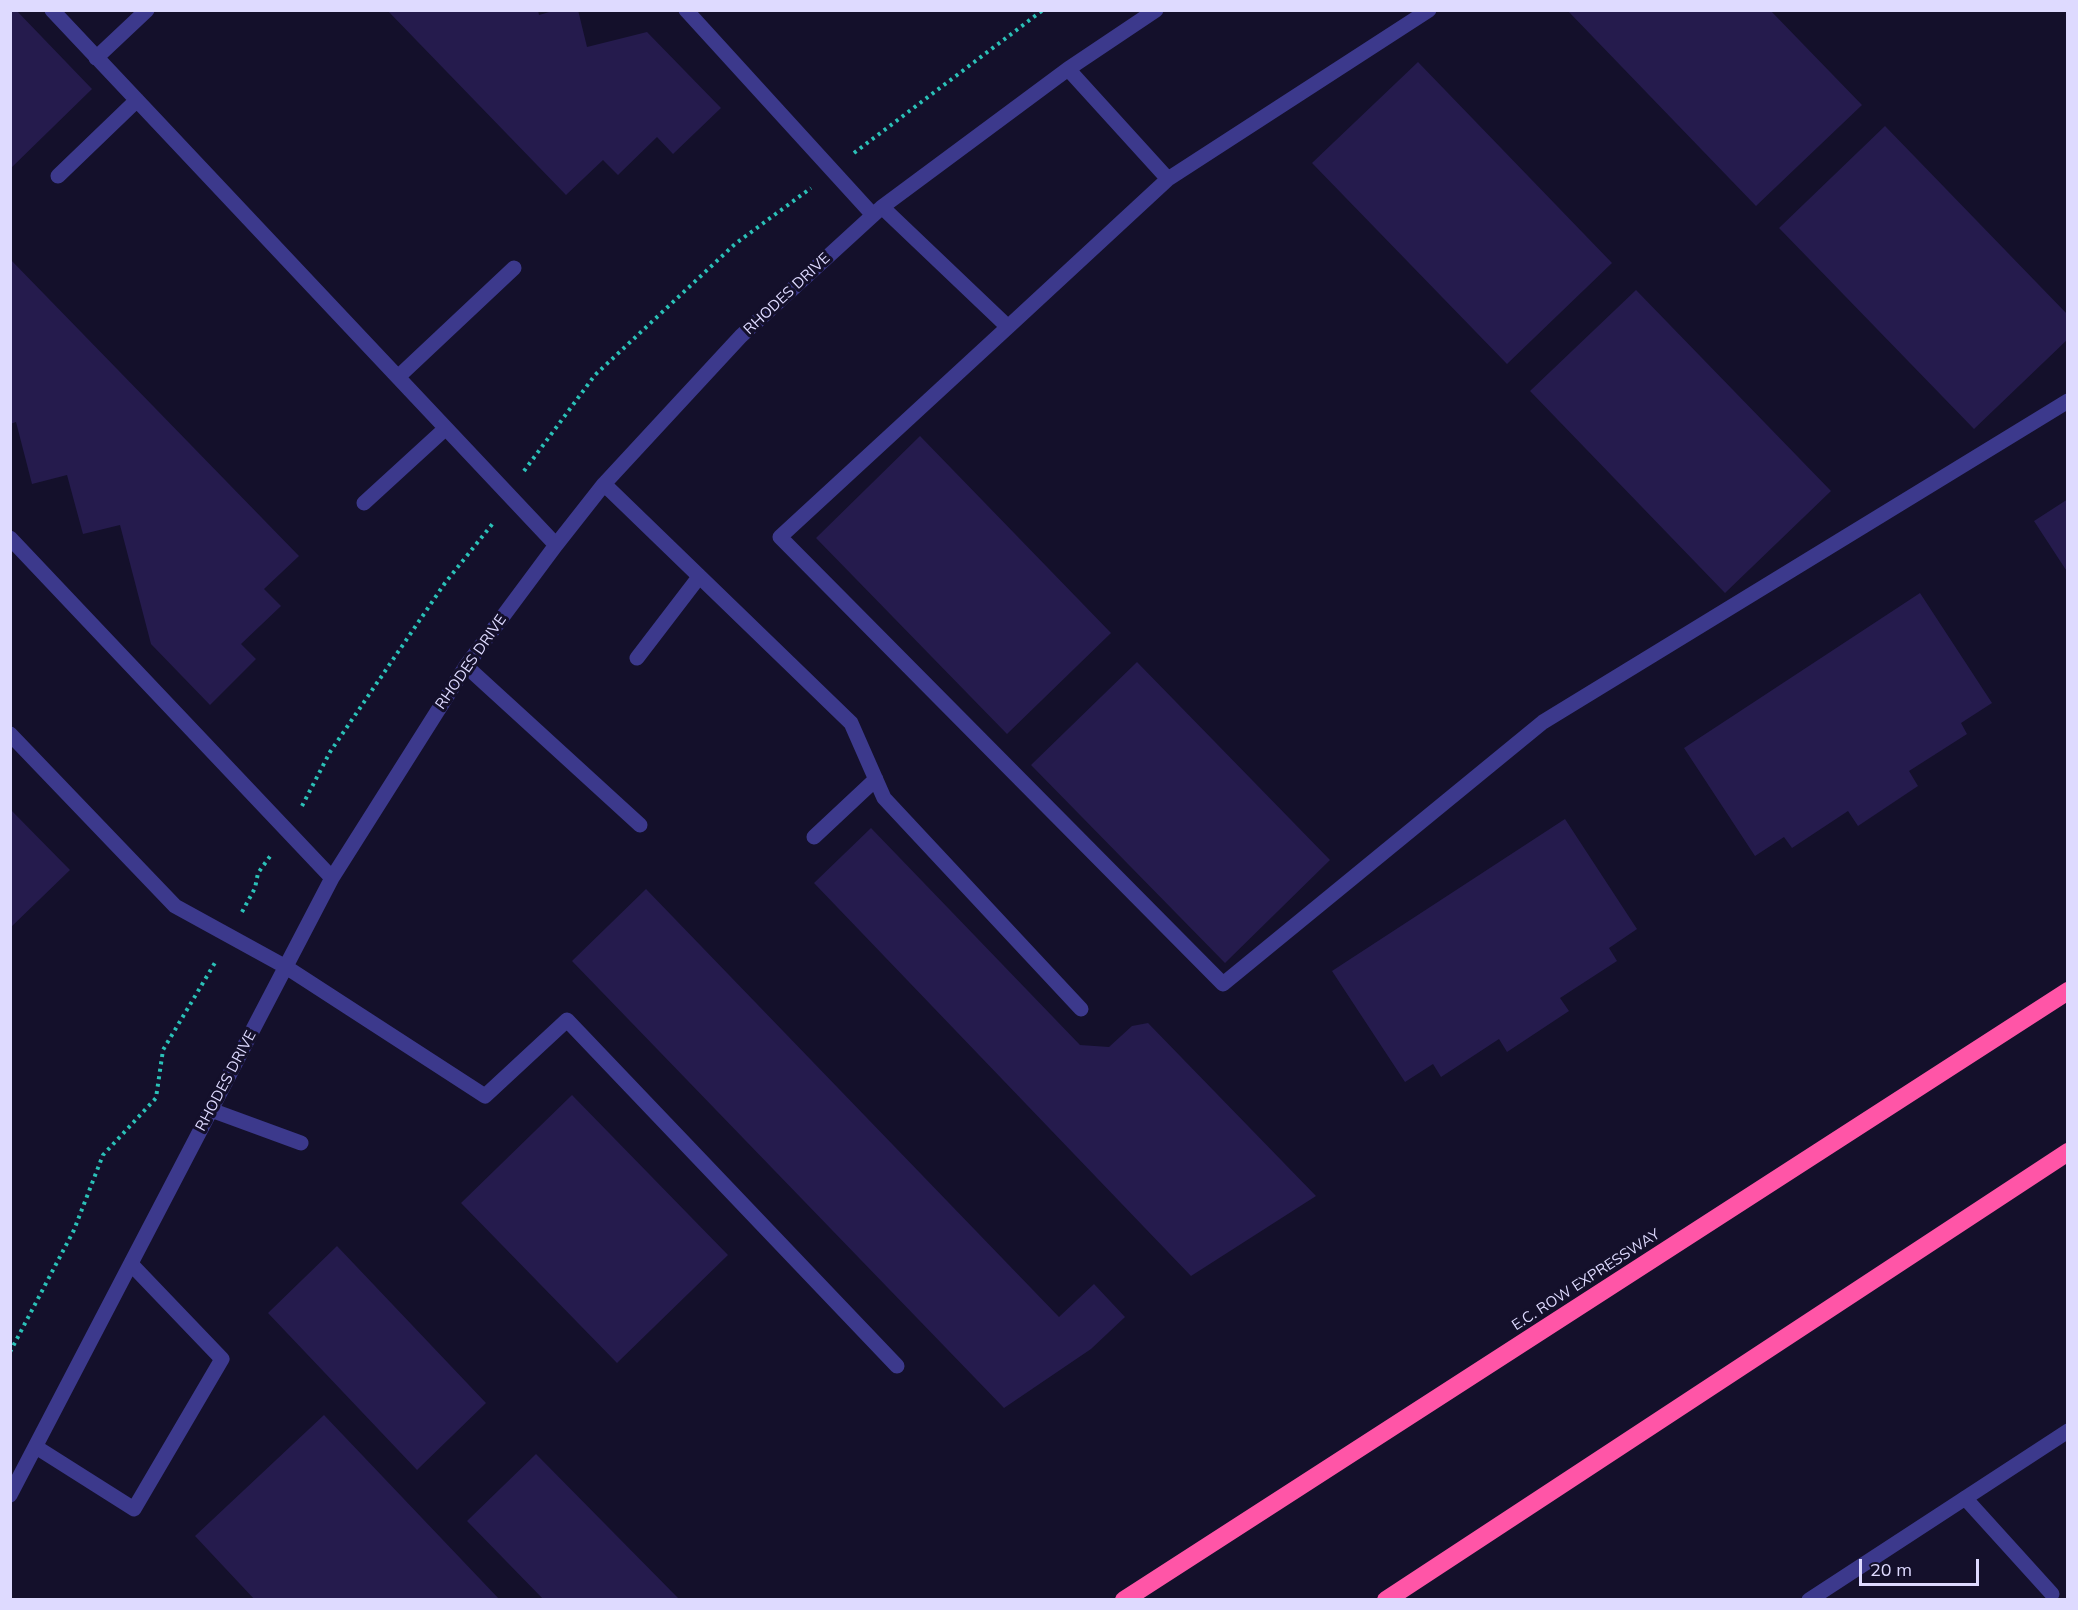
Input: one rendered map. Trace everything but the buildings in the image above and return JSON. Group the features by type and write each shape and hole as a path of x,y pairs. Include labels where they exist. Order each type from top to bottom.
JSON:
{"highway":[{"name":"E.C. ROW EXPRESSWAY","path":"1124,1599 2067,991"},
{"path":"1386,1599 2067,1152"}],"street":[{"path":"52,10 556,545"},
{"path":"96,58 147,10"},
{"path":"686,10 877,211 1008,327"},
{"name":"RHODES DRIVE","path":"10,1495 332,878 466,666 556,545 604,484 741,336 877,211 1068,69 1156,10"},
{"path":"1430,10 1168,179 780,537 1223,984 1543,722 2067,401"},
{"path":"1068,69 1168,179"},
{"path":"58,176 136,100"},
{"path":"398,377 514,268"},
{"path":"364,503 446,428"},
{"path":"604,484 851,723 884,798 1081,1009"},
{"path":"10,538 332,878"},
{"path":"637,658 699,577"},
{"path":"466,666 640,825"},
{"path":"10,734 175,906 285,967 485,1096 567,1020 897,1366"},
{"path":"814,837 876,779"},
{"path":"211,1110 301,1143"},
{"path":"36,1447 134,1509 222,1359 130,1264"},
{"path":"1809,1599 2067,1431"},
{"path":"1965,1498 2052,1594"}],"path":[{"path":"856,151 1043,10"},
{"path":"524,471 595,375 735,244 801,196"},
{"path":"301,808 330,752 445,583 495,521"},
{"path":"255,888 258,873 269,859"},
{"path":"10,1352 74,1230 103,1155 156,1098 163,1050 214,966"}]}
